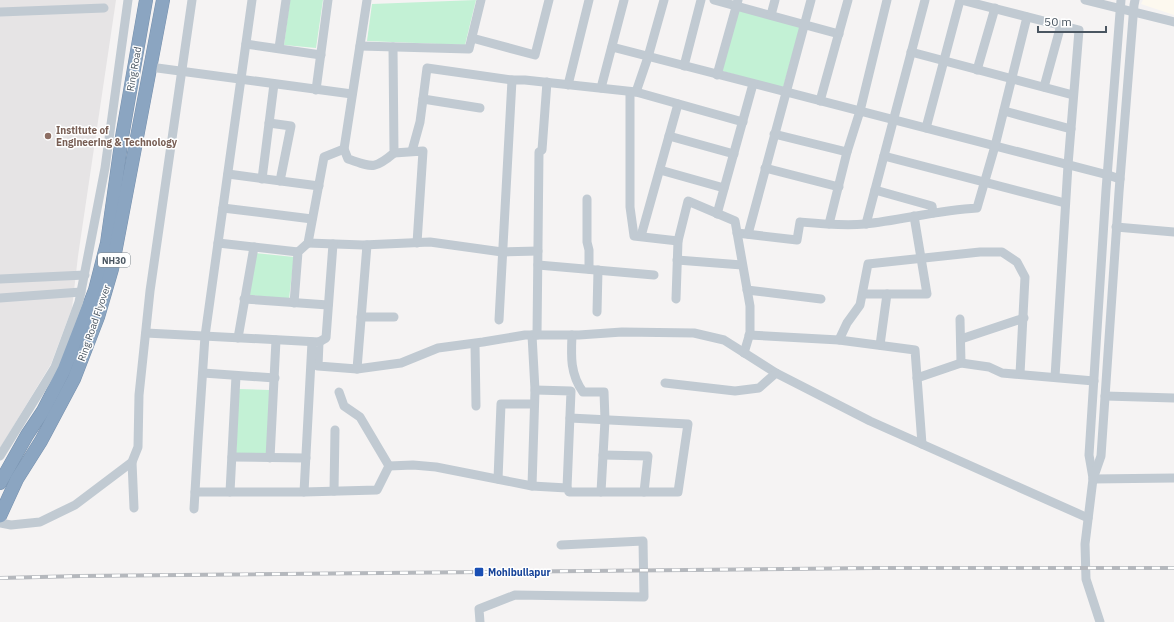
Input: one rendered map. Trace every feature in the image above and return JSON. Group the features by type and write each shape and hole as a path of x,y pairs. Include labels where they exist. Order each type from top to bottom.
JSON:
{"highway":[{"name":"Ring Road","path":"122,137 146,0"},
{"name":"Ring Road","path":"150,67 163,0"},
{"name":"Ring Road Flyover","path":"0,516 17,479 41,441 74,379 98,317 110,276 150,67"},
{"name":"Ring Road Flyover","path":"0,483 64,370 96,290 107,243 122,137"}],"street":[{"path":"0,456 55,367 79,302 105,168 128,0"},
{"path":"134,508 132,462 138,447 139,395 150,291 192,0"},
{"path":"194,509 205,336 252,0"},
{"path":"279,48 286,0"},
{"path":"316,90 328,0"},
{"path":"367,0 344,149 348,159 371,166 383,163 394,153 423,151 417,243"},
{"path":"360,46 469,49 481,0"},
{"path":"472,38 535,55 549,0"},
{"path":"568,85 589,0"},
{"path":"601,88 624,0"},
{"path":"664,0 648,57 633,92 630,207 634,236 678,241"},
{"path":"684,66 701,0"},
{"path":"714,0 737,3 771,15 838,34"},
{"path":"771,15 775,0"},
{"path":"748,234 811,0"},
{"path":"820,101 848,0"},
{"path":"829,224 847,152 860,111 887,0"},
{"path":"866,224 925,0"},
{"path":"926,128 961,0 1078,30 1065,202 1055,377"},
{"path":"1085,0 1121,5 1133,12 1174,22"},
{"path":"1100,622 1086,579 1085,544 1093,479 1101,456 1116,227 1133,12 1136,0"},
{"path":"717,75 737,3"},
{"path":"1093,479 1089,455 1121,5"},
{"path":"0,12 104,8"},
{"path":"977,70 995,8"},
{"path":"737,233 798,240 800,222 843,225 866,224 951,210 977,208 995,146 1027,17"},
{"path":"1044,87 1061,25"},
{"path":"246,44 321,54"},
{"path":"393,47 394,153"},
{"path":"612,47 1068,164 1120,179"},
{"path":"911,52 1073,95"},
{"path":"150,67 352,94"},
{"path":"412,151 420,122 427,68 512,80 547,82 633,92 743,122"},
{"path":"499,320 512,80"},
{"path":"532,486 535,390 534,335 538,265 539,152 542,150 547,82"},
{"path":"262,178 274,84"},
{"path":"717,214 753,84"},
{"path":"423,99 480,108"},
{"path":"641,236 678,104"},
{"path":"1004,111 1071,128"},
{"path":"269,123 291,126 280,181"},
{"path":"774,134 847,152"},
{"path":"670,136 734,154"},
{"path":"105,168 122,137"},
{"path":"294,303 298,252 308,243 324,157 344,149"},
{"path":"884,156 1065,202"},
{"path":"765,168 839,187"},
{"path":"660,170 724,188"},
{"path":"228,174 319,186"},
{"path":"875,190 932,206 933,213"},
{"path":"587,199 587,242 593,270 596,312"},
{"path":"676,299 678,241 688,201 735,221 750,306 749,335 744,353"},
{"path":"223,208 312,219"},
{"path":"863,294 927,294 914,216"},
{"path":"1116,227 1174,232"},
{"path":"308,243 368,245 430,242 502,252 538,252"},
{"path":"218,243 298,252"},
{"path":"146,333 316,342 326,338 333,244"},
{"path":"357,369 368,245"},
{"path":"238,338 254,247"},
{"path":"839,340 847,323 860,305 868,264 980,252 1002,252 1017,262 1025,277 1020,374"},
{"path":"677,260 742,265"},
{"path":"538,265 654,274"},
{"path":"0,279 85,275"},
{"path":"747,290 821,299"},
{"path":"0,298 81,292"},
{"path":"880,346 887,294"},
{"path":"244,299 328,305"},
{"path":"361,317 394,317"},
{"path":"961,339 1024,318"},
{"path":"960,319 961,363"},
{"path":"316,342 318,366 357,369 402,363 438,348 534,335 572,335 622,332 694,333 724,340 776,373 870,421 1088,518"},
{"path":"572,335 572,370 577,383 583,392 604,392 605,420 601,492"},
{"path":"749,335 839,340 915,350 922,444"},
{"path":"270,458 276,340"},
{"path":"304,492 316,342"},
{"path":"476,344 476,406"},
{"path":"917,378 961,363 990,367 1002,373 1094,381"},
{"path":"202,373 275,378"},
{"path":"665,382 735,391 759,388 776,373"},
{"path":"230,492 236,376"},
{"path":"535,390 571,391 567,488 569,492 678,492 688,424 570,418"},
{"path":"339,392 344,406 360,417 389,466"},
{"path":"1105,396 1174,398"},
{"path":"498,479 501,404 534,404"},
{"path":"334,491 335,430"},
{"path":"603,455 648,456 644,492"},
{"path":"232,457 306,458"},
{"path":"0,523 11,525 40,522 75,505 132,462"},
{"path":"389,466 413,465 436,467 532,486 567,488"},
{"path":"195,492 377,490 389,466"},
{"path":"1093,479 1174,478"},
{"path":"480,622 479,609 515,595 644,597 643,541 561,545"}],"shaded area":[{"name":"Institute of Engineering & Technology","path":"0,0 116,0 78,256 72,308 51,364 0,448"},
{"path":"1143,0 1174,0 1174,15 1141,4"}],"green space":[{"path":"290,0 323,0 316,48 284,45"},
{"path":"476,0 465,45 367,41 372,4"},
{"path":"739,10 800,27 783,88 722,71"},
{"path":"255,253 294,257 289,299 248,295"},
{"path":"239,389 270,390 267,454 236,453"}],"railway":[{"path":"0,578 876,568 1174,568"}],"place":[{"name":"Institute of Engineering & Technology","path":"48,136"},
{"name":"Mohibullapur","path":"479,572"}]}
